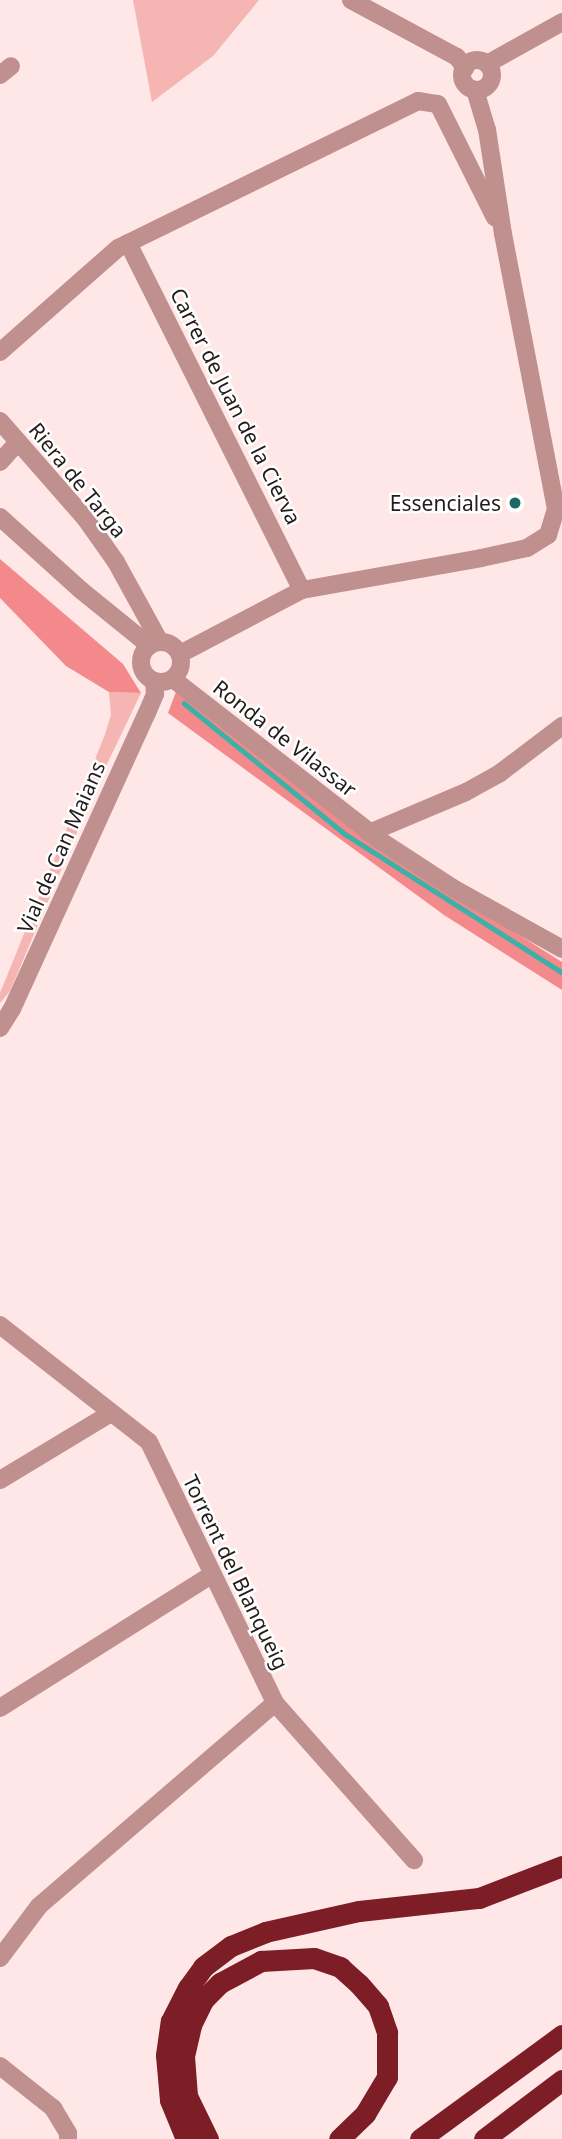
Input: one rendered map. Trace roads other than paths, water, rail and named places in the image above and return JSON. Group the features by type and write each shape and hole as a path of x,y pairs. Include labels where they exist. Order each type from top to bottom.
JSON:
{"highway":[{"path":"186,2139 170,2100 166,2055 171,2021 188,1988 203,1967 231,1946 265,1931 359,1912 479,1898 562,1866"},
{"path":"208,2139 187,2096 184,2056 191,2025 203,2000 220,1983 261,1961 314,1958 340,1967 359,1984 378,2006 387,2032 387,2077 365,2114 339,2139"},
{"path":"421,2139 562,2035"},
{"path":"484,2139 562,2080"}],"street":[{"path":"180,654 302,590 527,548 548,535 556,509 503,234 487,130 475,90 464,82 465,68 457,57 351,0"},
{"path":"465,68 473,61 487,64 562,22"},
{"path":"475,90 485,87 491,80 487,64"},
{"path":"0,352 118,248 418,101 438,104 503,234"},
{"name":"Carrer de Juan de la Cierva","path":"128,243 302,590"},
{"name":"Riera de Targa","path":"0,421 85,518 116,562 155,644"},
{"path":"0,462 18,442"},
{"path":"0,517 82,591 155,644 174,646 180,654 181,667 173,679 154,681 142,665 142,657 155,644"},
{"name":"Ronda de Vilassar","path":"173,679 369,833 453,888 562,949"},
{"name":"Vial de Can Maians","path":"0,1028 18,997 147,713 155,694 154,681"},
{"path":"369,833 466,792 500,773 562,726"},
{"name":"Torrent del Blanqueig","path":"0,1325 149,1442 275,1703 414,1860"},
{"path":"0,1480 111,1413"},
{"path":"0,1708 211,1575"},
{"path":"0,1958 39,1906 275,1703"},
{"path":"0,2066 53,2108 68,2133 68,2139"}],"waterway":[{"path":"184,703 345,834 562,972"}],"place":[{"name":"Essenciales","path":"515,503"}]}
